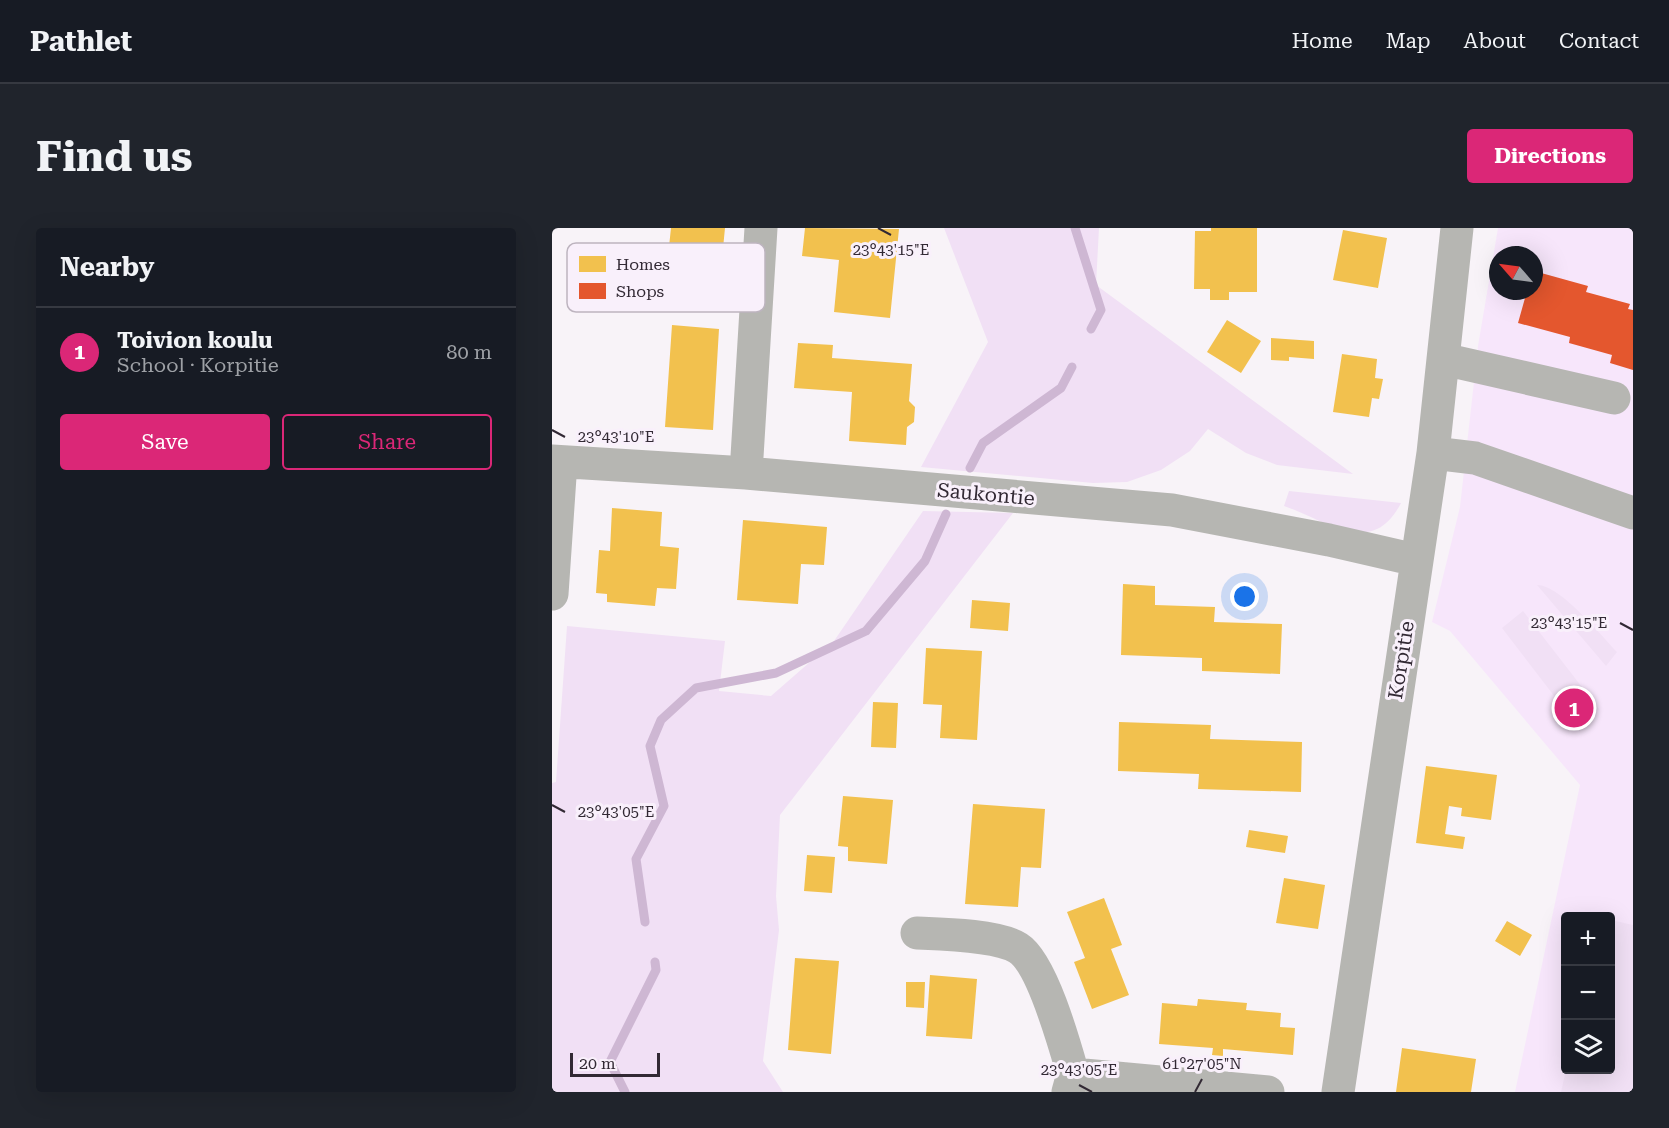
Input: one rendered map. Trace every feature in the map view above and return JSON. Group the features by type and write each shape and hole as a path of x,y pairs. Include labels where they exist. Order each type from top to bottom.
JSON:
{"street":[{"path":"760,243 761,228"},
{"name":"Korpitie","path":"1338,1092 1432,453 1457,228"},
{"path":"746,473 756,312"},
{"path":"1443,359 1614,398"},
{"path":"1432,453 1475,458 1633,513"},
{"path":"552,594 556,462"},
{"name":"Saukontie","path":"556,462 746,473 1172,510 1329,540 1416,560"},
{"path":"917,933 964,936 1006,943 1018,948 1028,957 1049,1001 1071,1083 1268,1092"}],"shaded area":[{"path":"944,228 1099,228 1096,285 1353,474 1277,465 1246,453 1208,429 1190,451 1161,470 1127,482 1093,483 921,467 988,342"},
{"path":"1498,228 1633,228 1633,1092 1515,1092 1580,785 1450,631 1432,622 1460,507 1478,346 1489,281 1489,300 1543,300 1543,246 1495,246"},
{"path":"1289,491 1401,503 1389,520 1377,529 1363,533 1333,526 1284,506"},
{"path":"923,511 1013,513 780,815 776,896 779,930 763,1061 783,1092 552,1092 552,783 556,782 567,626 725,641 719,691 771,696 834,641"},
{"path":"1537,585 1557,593 1568,602 1617,652 1606,666"},
{"path":"1523,611 1599,709 1578,727 1502,628"},
{"path":"1615,921 1633,925 1633,1092 1561,1092 1565,1074 1615,1074"}],"building: Homes":[{"path":"671,228 725,228 724,243 669,243"},
{"path":"805,228 899,229 890,318 834,312 839,260 802,256"},
{"path":"1211,228 1257,228 1257,292 1229,292 1229,300 1210,300 1210,289 1194,289 1195,231 1211,231"},
{"path":"1343,230 1387,238 1378,288 1333,280"},
{"path":"1227,320 1261,341 1241,373 1207,352"},
{"path":"672,325 719,329 713,430 665,427"},
{"path":"1271,338 1314,341 1314,359 1289,357 1289,361 1271,360"},
{"path":"798,343 833,345 832,358 912,364 909,401 915,407 914,422 907,427 906,445 849,441 852,392 794,388"},
{"path":"1342,354 1377,359 1375,378 1383,379 1379,399 1372,398 1369,417 1333,412"},
{"path":"612,508 662,512 660,546 679,548 676,589 657,588 655,606 607,602 607,594 596,593 599,550 610,551"},
{"path":"743,520 827,527 824,565 801,564 798,604 737,600"},
{"path":"1123,584 1155,586 1155,605 1215,607 1214,622 1282,624 1280,674 1202,671 1202,658 1121,655"},
{"path":"972,600 1010,603 1008,631 970,628"},
{"path":"926,648 982,651 977,740 940,738 942,705 923,704"},
{"path":"873,702 898,703 896,748 871,747"},
{"path":"1119,722 1211,725 1210,739 1302,742 1301,792 1198,789 1199,774 1118,771"},
{"path":"1426,766 1497,775 1491,820 1461,816 1462,808 1449,806 1445,834 1465,837 1463,849 1416,843"},
{"path":"843,796 893,800 887,864 848,861 848,847 838,846"},
{"path":"973,804 1045,809 1041,868 1021,867 1018,907 965,904"},
{"path":"1249,830 1288,836 1285,853 1246,847"},
{"path":"807,855 835,857 832,893 804,891"},
{"path":"1284,878 1325,885 1318,929 1276,923"},
{"path":"1104,898 1122,945 1111,949 1129,995 1092,1009 1074,962 1085,958 1067,912"},
{"path":"1507,921 1532,935 1520,956 1495,941"},
{"path":"795,958 839,961 831,1054 788,1050"},
{"path":"930,975 977,979 972,1039 926,1036"},
{"path":"906,982 925,982 924,1008 906,1007"},
{"path":"1198,999 1247,1003 1246,1010 1281,1013 1280,1027 1295,1028 1293,1055 1223,1049 1223,1056 1212,1055 1213,1048 1159,1044 1162,1003 1197,1006"},
{"path":"1402,1048 1476,1059 1471,1092 1396,1092"}],"building: Shops":[{"path":"1543,274 1588,286 1586,292 1630,304 1628,309 1633,310 1633,370 1610,363 1612,355 1569,343 1570,337 1518,323 1524,300 1543,300"}],"waterway":[{"path":"1075,228 1101,310 1091,329"},
{"path":"970,468 983,443 1061,388 1072,367"},
{"path":"645,922 636,859 664,806 650,746 661,720 696,688 776,673 866,631 925,561 946,514"},
{"path":"625,1092 610,1062 656,970 655,962"}],"place":[{"name":"Toivion koulu","path":"1574,708"}]}
